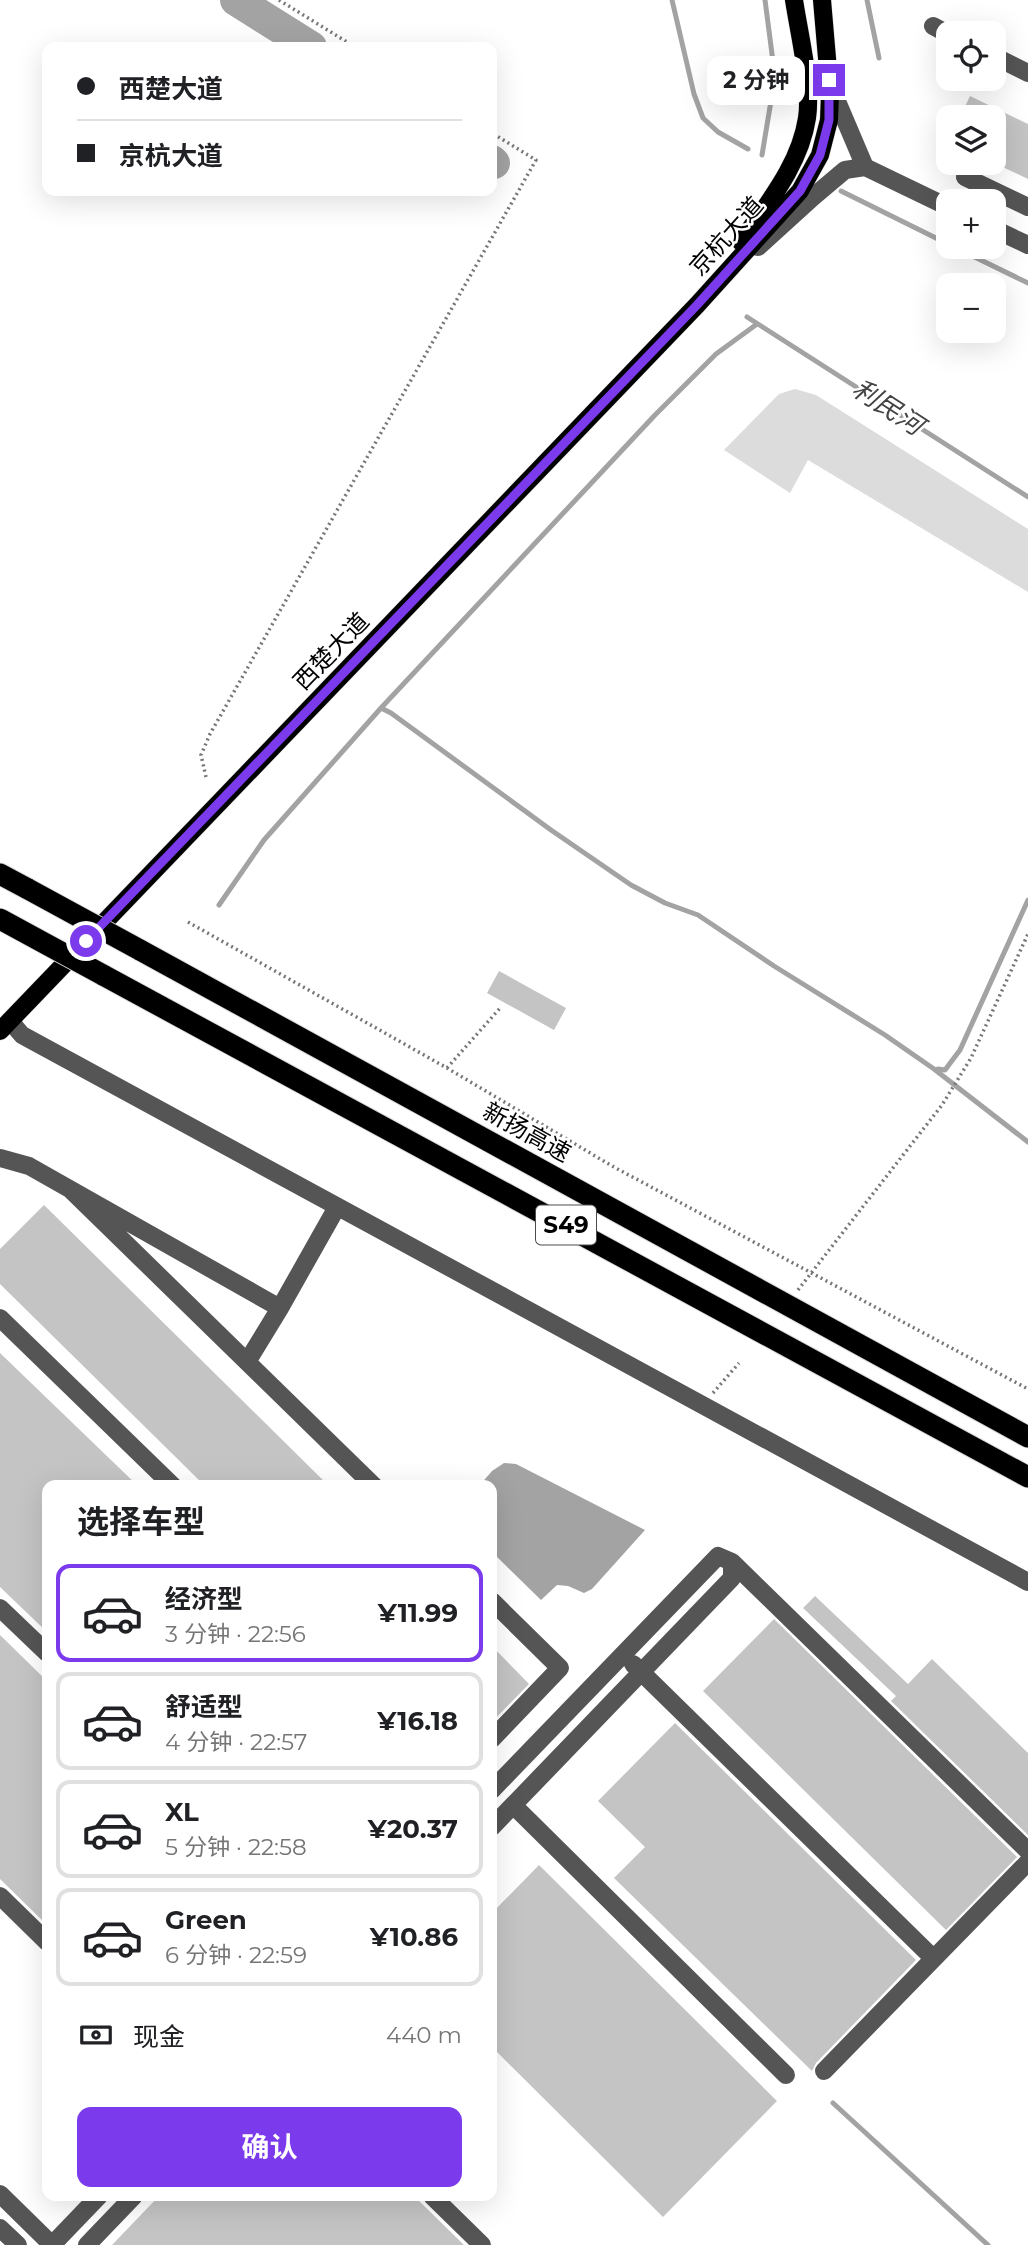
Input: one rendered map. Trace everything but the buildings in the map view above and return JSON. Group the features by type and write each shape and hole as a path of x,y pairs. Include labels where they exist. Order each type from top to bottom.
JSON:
{"highway":[{"name":"新扬高速","path":"0,874 1028,1437"},
{"name":"S49","path":"0,919 1028,1477"}],"main road":[{"name":"京杭大道","path":"697,305 778,189 798,149 807,117 806,84 794,0"},
{"name":"京杭大道","path":"697,305 800,191 820,155 829,120 829,80 822,0"},
{"name":"西楚大道","path":"5,1026 697,305"}],"street":[{"path":"1006,62 1028,73"},
{"path":"829,80 865,167"},
{"path":"697,305 845,170 865,167 936,201"},
{"path":"965,177 1028,206"},
{"path":"1006,235 1028,245"},
{"path":"5,1026 1028,1582"},
{"path":"0,1157 29,1166 280,1308"},
{"path":"71,1189 368,1480"},
{"path":"247,1362 337,1206"},
{"path":"0,1318 167,1480"},
{"path":"497,1785 718,1556 732,1562 1028,1851"},
{"path":"497,1822 732,1578 732,1562"},
{"path":"497,1606 560,1668 497,1734"},
{"path":"0,1608 42,1648"},
{"path":"623,1655 933,1958"},
{"path":"513,1805 786,2075"},
{"path":"824,2071 1028,1862"},
{"path":"3,1906 42,1938"},
{"path":"0,2194 52,2245 94,2201"},
{"path":"87,2245 129,2201"},
{"path":"437,2201 482,2245"},
{"path":"0,2228 18,2245"}],"path":[{"path":"279,0 347,42"},
{"path":"206,777 201,755 210,734 536,160 497,136"},
{"path":"188,922 447,1068 612,1166 1028,1389"},
{"path":"798,1290 942,1105 971,1058 1028,934"},
{"path":"447,1068 502,1007"},
{"path":"703,1405 739,1363"}],"shaded area":[{"path":"795,389 816,395 1028,529 1028,592 808,460 790,493 724,450 779,394"},
{"path":"504,1463 516,1464 645,1530 592,1589 584,1593 568,1586 557,1585 541,1600 497,1557 497,1480 484,1480"}],"waterway":[{"name":"利民河","path":"236,0 303,42"},
{"path":"672,0 694,94 703,118 718,132 748,149"},
{"path":"762,155 775,77 765,0"},
{"path":"867,0 879,58"},
{"path":"841,191 936,238"},
{"path":"979,259 1028,283"},
{"name":"利民河","path":"747,317 1028,497"},
{"path":"219,905 264,840 381,708 655,415 716,354 757,324"},
{"path":"381,708 631,885 665,903 698,915 885,1035 934,1069 1028,1142"},
{"path":"938,1069 945,1070 960,1050 1028,900"},
{"path":"833,2103 988,2245"}],"route":[{"path":"86,941 697,305 800,191 820,155 829,120 829,80"}]}
